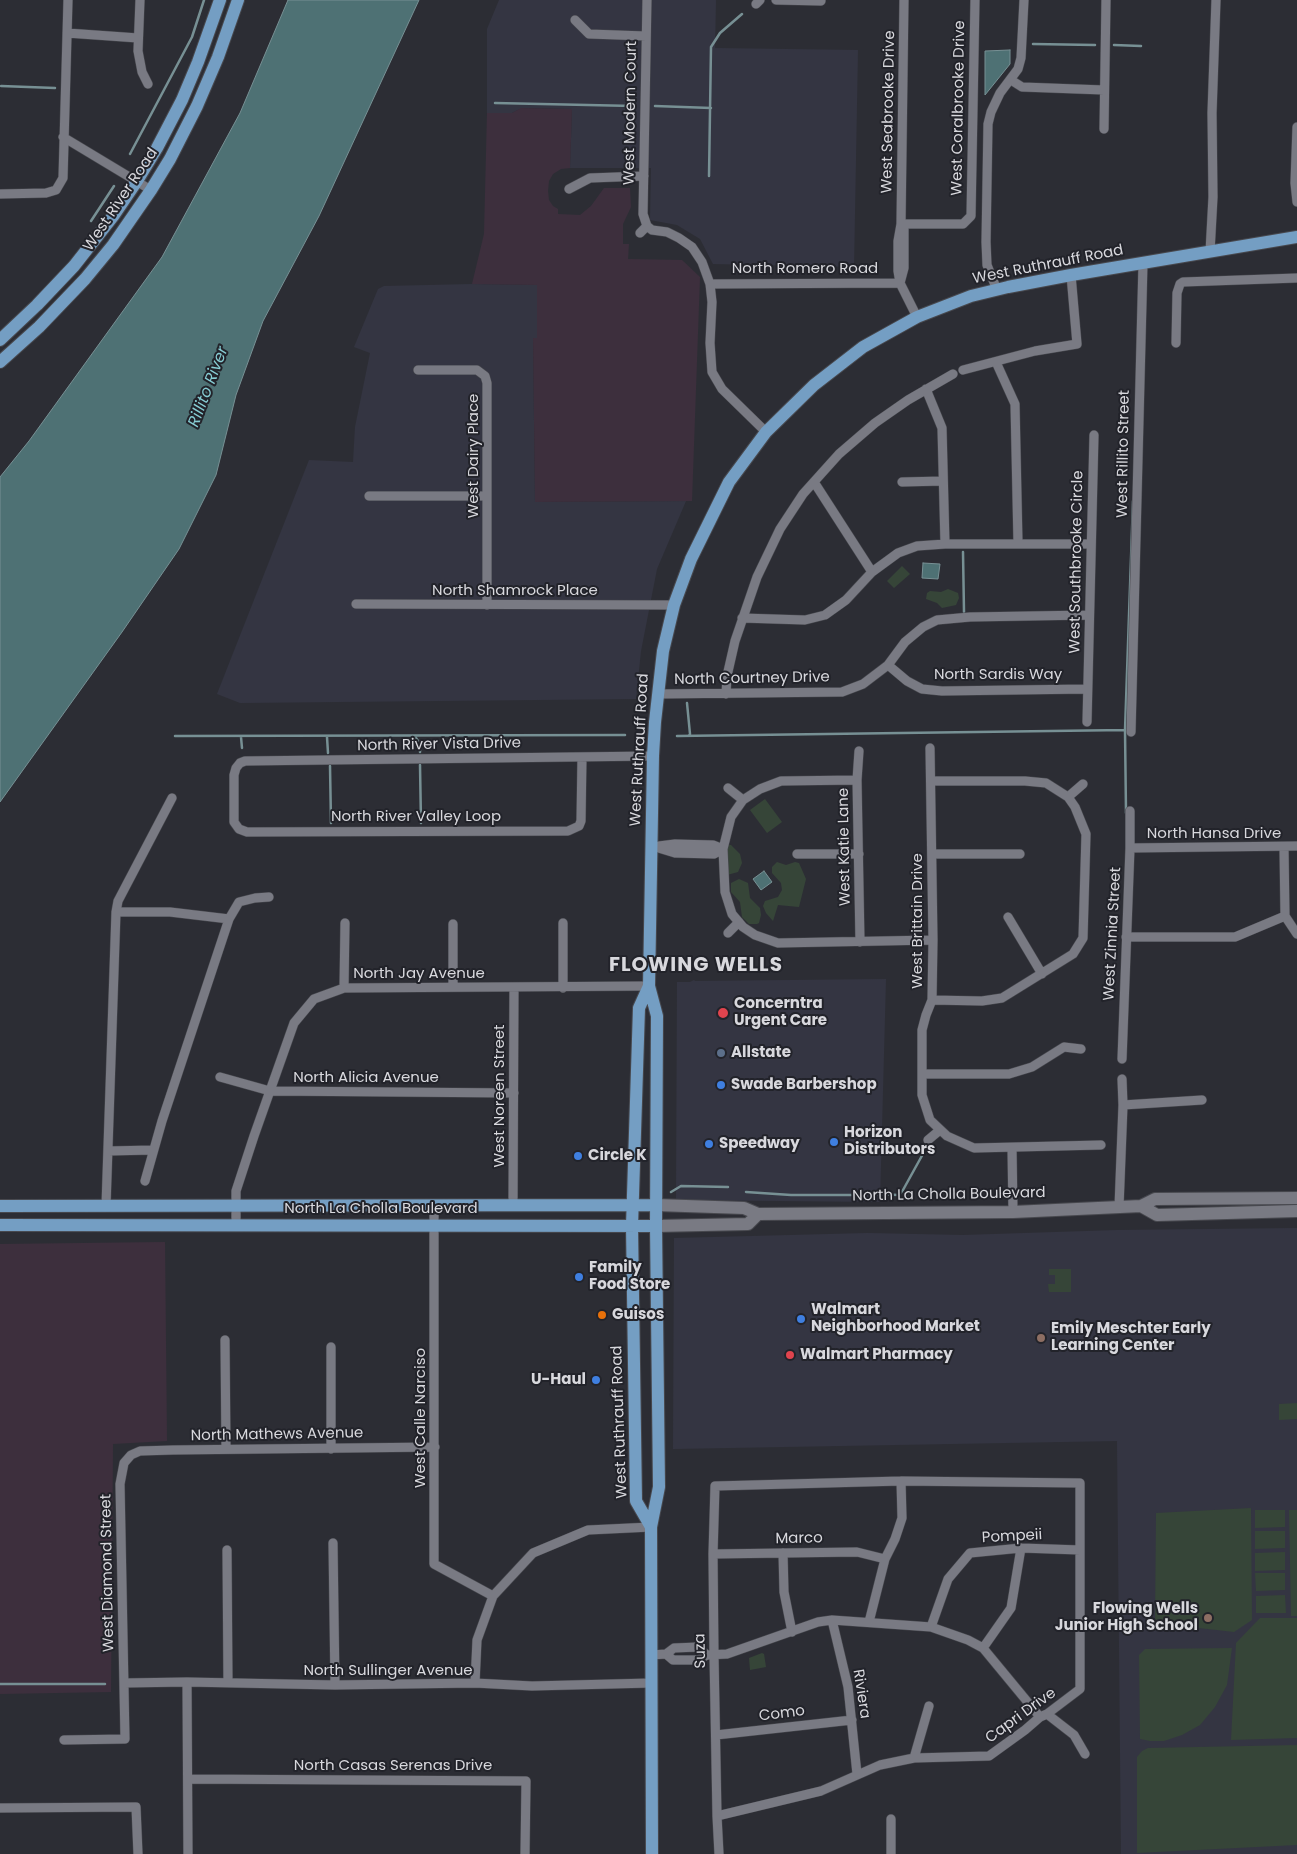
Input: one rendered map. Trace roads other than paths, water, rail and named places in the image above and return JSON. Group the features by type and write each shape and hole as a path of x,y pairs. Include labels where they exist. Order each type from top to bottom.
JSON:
{"main road":[{"name":"West River Road","path":"0,340 63,279 114,215 137,181 157,148 188,86 220,0"},
{"name":"West River Road","path":"0,362 39,327 85,279 151,190 170,159 197,106 218,58 238,0"},
{"name":"West Ruthrauff Road","path":"652,1854 651,1527 659,1487 656,1226 657,1016 649,986 653,756 663,651 674,605 691,559 729,482 766,432 814,385 863,347 917,317 971,296 997,290 1070,275 1297,237"},
{"name":"West Ruthrauff Road","path":"649,986 639,1008 632,1226 636,1501 651,1527"},
{"name":"North La Cholla Boulevard","path":"0,1206 656,1205"},
{"name":"North La Cholla Boulevard","path":"0,1225 656,1226"}],"street":[{"path":"0,194 58,192 63,178 68,0"},
{"path":"140,0 138,38 140,63 148,84"},
{"name":"West Modern Court","path":"647,0 643,214 647,226"},
{"path":"776,0 821,1"},
{"name":"West Seabrooke Drive","path":"900,283 904,268 904,229 901,224 904,0"},
{"name":"West Coralbrooke Drive","path":"901,224 963,224 971,216 975,0"},
{"path":"997,290 987,265 986,250 988,124 991,112 1000,93 1018,70 1021,58 1024,0"},
{"path":"1104,129 1106,0"},
{"path":"1210,252 1213,197 1212,113 1216,0"},
{"path":"574,20 589,34 646,36"},
{"path":"67,33 138,38"},
{"path":"1011,80 1022,87 1104,90"},
{"path":"1297,127 1295,183 1297,202"},
{"path":"64,137 151,190"},
{"path":"570,189 590,178 644,176"},
{"path":"640,233 647,226 652,230 667,232 692,247 702,262 710,284 712,302 710,343 712,372 722,389 766,432"},
{"name":"West Rillito Street","path":"1131,732 1142,263"},
{"path":"963,370 1035,351 1077,344 1070,275"},
{"path":"1176,343 1177,293 1180,284 1183,282 1297,278"},
{"path":"900,283 917,317"},
{"name":"North Romero Road","path":"710,284 900,283"},
{"path":"996,362 1015,404 1018,543"},
{"name":"West Dairy Place","path":"418,370 477,370 484,376 487,387 487,605"},
{"path":"726,694 731,658 742,618 757,577 780,529 803,494 839,454 868,429 908,400 952,374"},
{"path":"926,389 942,428 945,544"},
{"name":"West Southbrooke Circle","path":"1087,722 1094,435"},
{"path":"902,482 943,481"},
{"path":"814,482 872,572"},
{"path":"369,496 487,496"},
{"path":"742,618 805,620 825,615 846,600 872,572 898,553 917,546 1018,543 1091,544"},
{"name":"North Shamrock Place","path":"356,604 674,605"},
{"name":"North Courtney Drive","path":"658,694 842,692 863,684 888,664 905,642 924,627 937,620 970,617 1089,616"},
{"name":"North Sardis Way","path":"888,664 907,681 922,688 942,691 1087,689"},
{"name":"West Brittain Drive","path":"930,748 932,1000 922,1030 922,1095 930,1120 940,1130"},
{"name":"West Katie Lane","path":"859,751 860,942"},
{"name":"North River Vista Drive","path":"234,775 235,763 251,761 653,756"},
{"name":"North River Valley Loop","path":"234,775 233,818 237,830 247,832 568,831 577,830 581,816 582,757"},
{"path":"858,780 781,781 760,789 743,800 731,817 723,849 725,892 732,914 755,935 778,943 933,940"},
{"path":"931,781 1019,781 1046,783 1068,797 1076,807 1086,834 1083,938 1073,954 1002,998 982,1001 932,1000"},
{"path":"1068,797 1083,784"},
{"path":"728,788 743,800"},
{"path":"106,1206 116,912 118,901 172,798"},
{"name":"West Zinnia Street","path":"1122,1059 1130,811"},
{"path":"652,846 676,853 714,854 723,849"},
{"name":"North Hansa Drive","path":"1130,848 1297,846"},
{"path":"1284,847 1286,916 1297,934"},
{"path":"797,854 859,854"},
{"path":"932,854 1020,854"},
{"path":"146,1181 153,1150 229,919 239,902 269,897"},
{"path":"116,912 170,912 229,919"},
{"path":"1126,937 1235,937 1286,916"},
{"path":"1008,917 1042,974"},
{"path":"728,932 739,922"},
{"path":"344,988 345,923"},
{"path":"563,923 563,988"},
{"path":"453,924 453,987"},
{"name":"North Jay Avenue","path":"236,1225 236,1191 270,1091 294,1023 314,999 344,988 649,986"},
{"name":"West Noreen Street","path":"513,1205 514,988"},
{"path":"922,1074 1010,1074 1032,1067 1064,1047 1081,1049"},
{"name":"North Alicia Avenue","path":"220,1077 270,1091 514,1093"},
{"path":"1118,1207 1124,1105 1122,1079"},
{"path":"1124,1105 1202,1100"},
{"path":"928,1140 940,1130 947,1136 974,1148 1101,1145"},
{"path":"1012,1148 1013,1212"},
{"path":"108,1151 153,1150"},
{"name":"North La Cholla Boulevard","path":"656,1205 744,1208 758,1214 1013,1212 1141,1206 1155,1199 1297,1198"},
{"name":"West Calle Narciso","path":"434,1205 434,1564 493,1596"},
{"name":"North La Cholla Boulevard","path":"1141,1206 1157,1215 1297,1211"},
{"name":"North La Cholla Boulevard","path":"656,1226 748,1224 758,1214"},
{"path":"225,1340 226,1450"},
{"path":"331,1347 331,1449"},
{"name":"North Mathews Avenue","path":"124,1463 131,1455 140,1451 435,1447"},
{"name":"West Diamond Street","path":"64,1740 125,1739 120,1484 124,1463"},
{"path":"869,1622 885,1559 896,1539 902,1518 901,1481"},
{"name":"Capri Drive","path":"717,1816 821,1791 880,1765 914,1758 989,1756 1080,1690 1080,1482 901,1481"},
{"name":"Suza","path":"718,1854 716,1736 710,1654 715,1486 901,1481"},
{"path":"475,1684 477,1640 493,1596 533,1553 588,1530 651,1527"},
{"path":"332,1543 335,1686"},
{"path":"983,1648 1011,1608 1021,1548"},
{"name":"Pompeii","path":"931,1627 948,1580 970,1553 1021,1548 1080,1550"},
{"path":"227,1550 228,1683"},
{"name":"Marco","path":"713,1554 856,1552 885,1559"},
{"path":"783,1553 784,1592 792,1632"},
{"path":"651,1654 666,1654 674,1648 698,1648 710,1654 727,1654 818,1622 832,1620 931,1627 968,1640 983,1648 1044,1715 1074,1735 1085,1754"},
{"name":"Riviera","path":"832,1620 848,1687 857,1774"},
{"path":"187,1682 188,1854"},
{"name":"North Sullinger Avenue","path":"124,1683 187,1682 335,1686 475,1684 532,1686 652,1683"},
{"path":"914,1758 929,1706"},
{"name":"Como","path":"716,1736 852,1720"},
{"name":"North Casas Serenas Drive","path":"188,1779 526,1781 525,1854"},
{"path":"0,1808 136,1807 138,1854"},
{"path":"890,1819 891,1854"}],"water":[{"name":"Rillito River","path":"288,0 419,0 319,216 263,321 236,395 216,475 179,549 0,802 0,477 29,441 162,257 240,113"},
{"path":"1010,50 1010,64 985,95 985,51"},
{"path":"923,563 940,564 938,579 922,578"},
{"path":"764,871 772,882 761,890 753,879"}],"waterway":[{"path":"130,154 192,37 204,0"},
{"path":"709,176 711,47 720,33 742,14"},
{"path":"1033,44 1095,45"},
{"path":"1114,45 1141,46"},
{"path":"1,86 55,88"},
{"path":"495,103 634,106"},
{"path":"655,106 711,108"},
{"path":"91,221 114,186"},
{"path":"1126,813 1125,730 1133,501"},
{"path":"963,552 964,612"},
{"path":"687,703 689,736"},
{"path":"677,736 1125,730"},
{"path":"175,736 625,735"},
{"path":"241,737 242,748"},
{"path":"327,737 328,753"},
{"path":"416,738 420,744 420,752"},
{"path":"420,765 421,823"},
{"path":"330,766 331,823"},
{"path":"870,1194 899,1195 924,1152"},
{"path":"671,1192 681,1186 728,1187"},
{"path":"746,1192 791,1195 858,1195"},
{"path":"0,1684 105,1684"}],"place":[{"name":"Concerntra Urgent Care","path":"723,1013"},
{"name":"Allstate","path":"721,1053"},
{"name":"Swade Barbershop","path":"721,1085"},
{"name":"Horizon Distributors","path":"834,1142"},
{"name":"Speedway","path":"709,1144"},
{"name":"Circle K","path":"578,1156"},
{"name":"Family Food Store","path":"579,1277"},
{"name":"Guisos","path":"602,1315"},
{"name":"Walmart Neighborhood Market","path":"801,1319"},
{"name":"Emily Meschter Early Learning Center","path":"1041,1338"},
{"name":"Walmart Pharmacy","path":"790,1355"},
{"name":"U-Haul","path":"596,1380"},
{"name":"Flowing Wells Junior High School","path":"1208,1618"}],"district":[{"name":"FLOWING WELLS","path":"696,966"}]}
